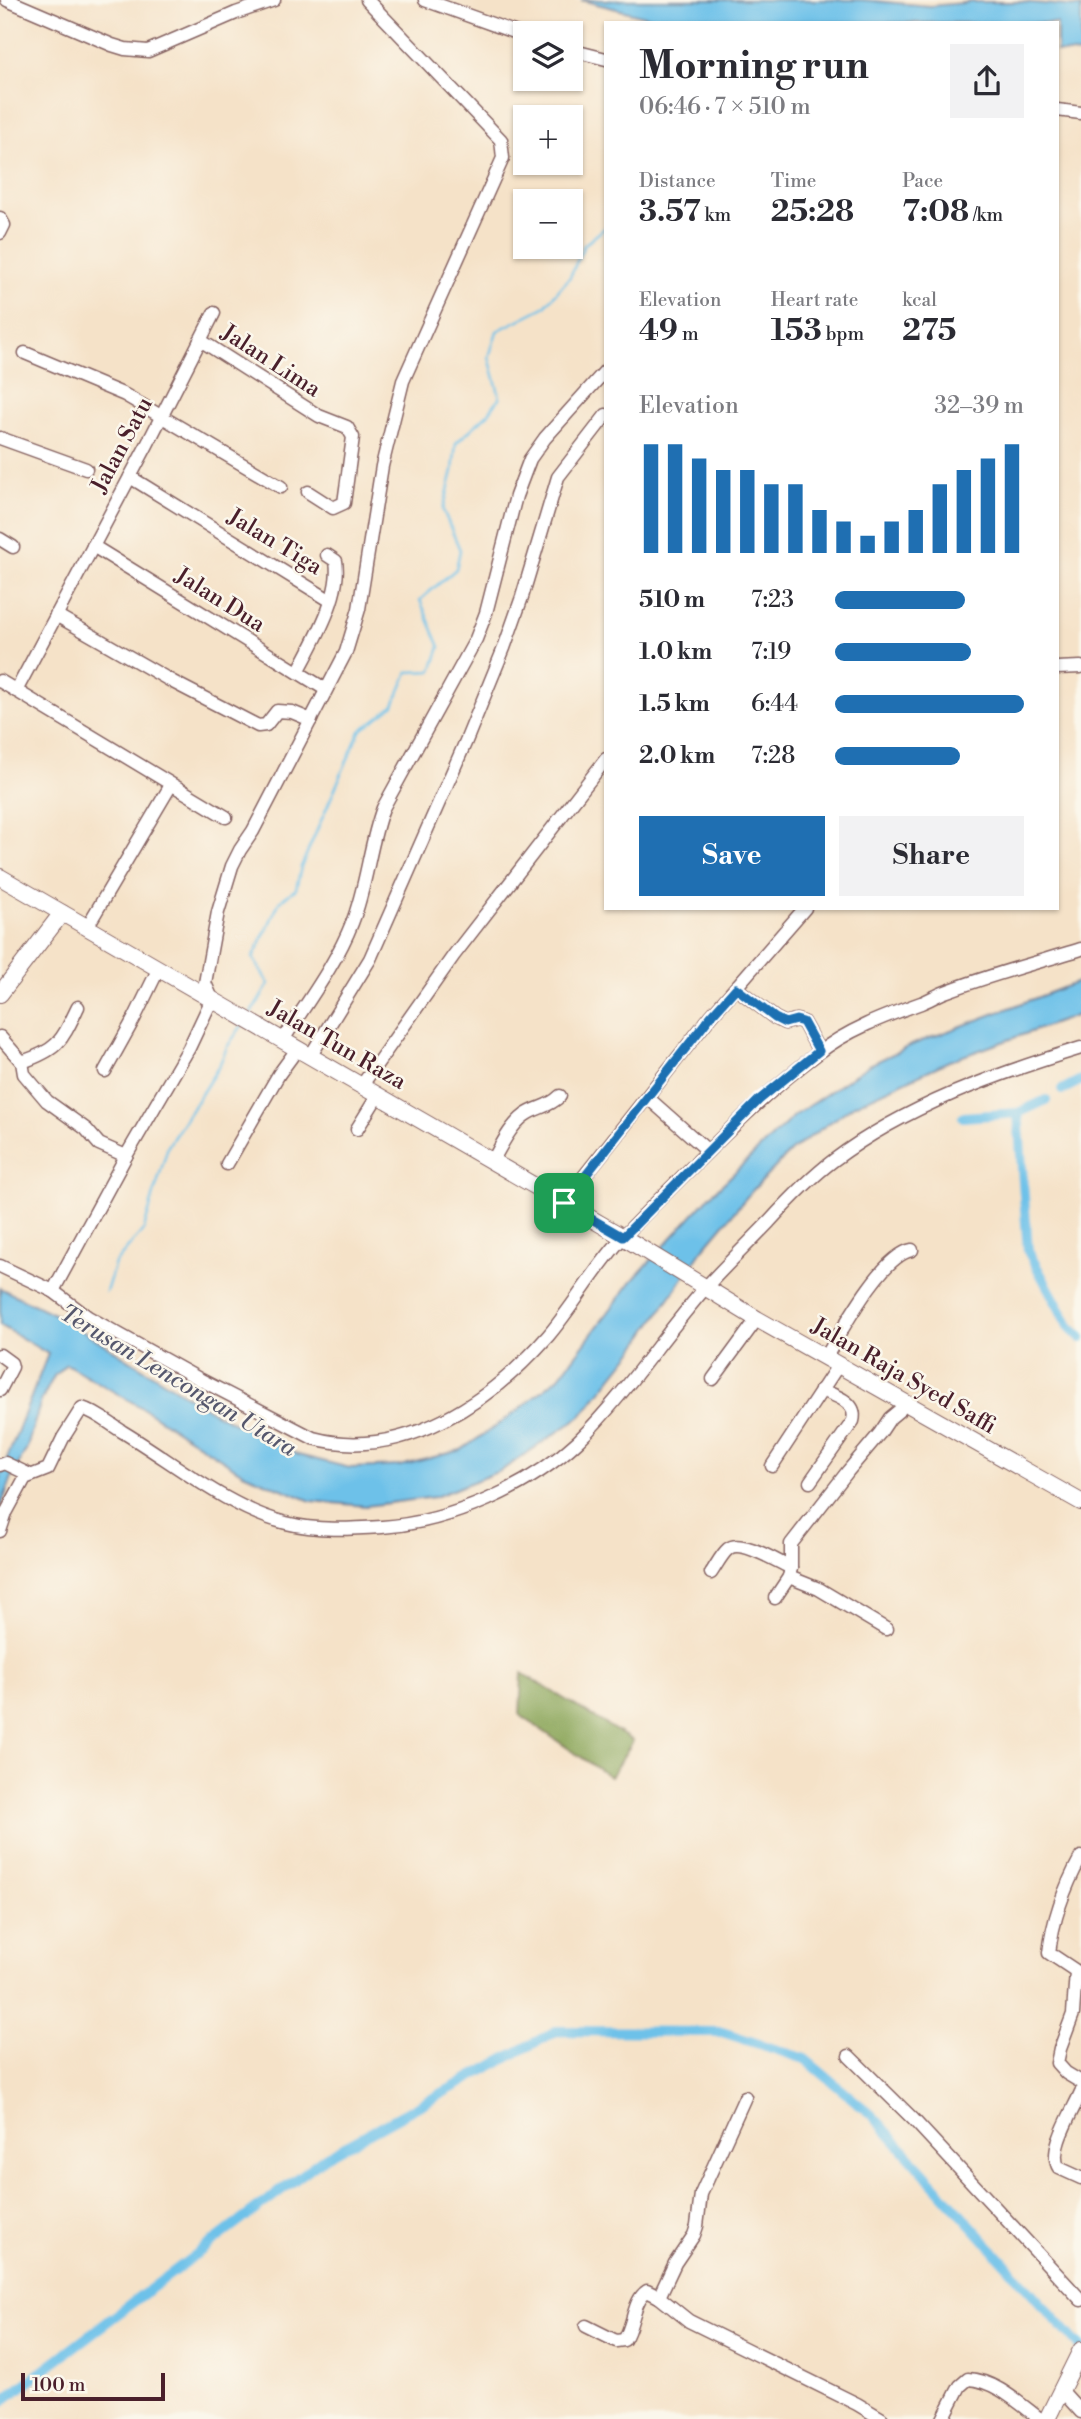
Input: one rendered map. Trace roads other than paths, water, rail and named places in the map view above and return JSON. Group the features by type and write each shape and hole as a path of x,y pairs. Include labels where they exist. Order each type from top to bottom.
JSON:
{"main road":[{"name":"Jalan Tun Raza","path":"0,877 362,1085 703,1286"},
{"path":"0,994 62,913"},
{"name":"Jalan Raja Syed Saffi","path":"703,1286 1081,1502"},
{"path":"1046,2419 1081,2350"}],"street":[{"path":"7,0 112,45 148,51 236,13 274,0"},
{"path":"52,1291 189,1048 212,999 205,983 218,912 232,866 346,652 359,609 382,466 403,381 504,153 501,140 367,0"},
{"path":"425,0 513,32"},
{"path":"583,53 604,58"},
{"path":"1059,110 1081,113"},
{"path":"0,218 4,225 0,233"},
{"name":"Jalan Satu","path":"16,691 214,313"},
{"name":"Jalan Lima","path":"200,340 319,416 347,428 353,437 344,503 333,508 307,492"},
{"path":"25,353 125,395 281,487"},
{"path":"283,1040 342,944 361,897 374,832 383,808 477,639 516,496 530,459 545,438 604,372"},
{"path":"227,1164 279,1074 304,1052 370,960 466,741 517,610 558,477 604,418"},
{"path":"0,438 86,469"},
{"name":"Jalan Tiga","path":"130,477 331,601 298,672"},
{"path":"0,539 13,547"},
{"name":"Jalan Dua","path":"93,546 326,689"},
{"path":"327,555 336,561 337,568 331,601"},
{"path":"57,615 173,682 258,726 266,725 277,711 292,712 311,720"},
{"path":"1059,668 1081,667"},
{"path":"0,681 226,817"},
{"path":"362,1085 454,955 604,762"},
{"path":"87,927 172,785"},
{"path":"564,1203 736,988 803,910"},
{"path":"0,1266 52,1291 88,1317 300,1432 324,1441 373,1441 402,1436 432,1426 460,1412 520,1366 548,1335 623,1237 759,1100 819,1051 846,1034 944,992 1081,949"},
{"path":"105,1071 159,968"},
{"path":"736,988 775,1018 785,1023 796,1020 803,1022 819,1051"},
{"path":"22,1062 48,1052 60,1043 78,1007"},
{"path":"0,1037 22,1062 24,1074 47,1101 86,1129 99,1144 126,1157"},
{"path":"3,1464 24,1472 42,1473 48,1469 62,1438 84,1408 226,1497 285,1523 316,1528 350,1529 404,1525 446,1515 506,1492 576,1443 615,1400 703,1286 805,1184 834,1159 895,1123 970,1086 1081,1048"},
{"path":"357,1129 378,1095"},
{"path":"492,1162 511,1130 524,1116 551,1104 560,1096"},
{"path":"647,1097 708,1151"},
{"path":"772,1466 821,1390 832,1360 861,1301 887,1265 897,1256 912,1250"},
{"path":"713,1379 757,1319"},
{"path":"0,1355 12,1367 0,1390"},
{"path":"810,1482 853,1421 855,1412 838,1397 821,1390"},
{"path":"775,1598 790,1573 791,1544 890,1418 908,1403"},
{"path":"0,1531 24,1472"},
{"path":"711,1573 728,1549 736,1545 751,1549 886,1629"},
{"path":"1081,1857 1067,1883 1054,1919 1049,1953 1076,1971 1073,2014 1057,2063 1066,2073 1081,2082"},
{"path":"849,2056 914,2119 1081,2300"},
{"path":"1081,2092 1056,2148 1055,2159 1059,2168 1081,2178"},
{"path":"659,2297 675,2263 694,2235 701,2194 745,2097"},
{"path":"586,2326 616,2341 624,2340 631,2328 639,2297 647,2291 689,2321 882,2419"},
{"path":"943,2419 960,2386 968,2379 995,2388 1040,2419"},
{"path":"1065,2383 1081,2412"}],"water":[{"path":"581,0 862,0 930,6 973,2 1021,2 1081,7 1081,54 1059,52 1059,21 664,21"},
{"path":"1081,981 1081,1014 949,1061 854,1105 792,1150 750,1193 702,1250 636,1347 581,1416 502,1470 435,1497 366,1506 311,1501 243,1473 144,1409 66,1364 54,1376 41,1401 26,1450 14,1472 0,1509 0,1476 48,1354 0,1325 0,1288 62,1318 213,1412 298,1455 350,1468 400,1466 461,1450 516,1412 559,1377 632,1281 710,1196 794,1116 869,1065 914,1044"}],"waterway":[{"path":"251,1014 269,984 253,958 280,901 296,889 301,867 360,731 394,705 408,672 432,671 440,647 420,600 456,569 460,550 443,510 453,471 456,443 488,414 500,397 489,357 497,331 544,307 570,277 584,245 604,229"},
{"path":"106,1292 115,1263 144,1229 168,1146 243,1024"},
{"path":"1062,1090 1081,1080"},
{"path":"1046,1100 1018,1113 1028,1251 1069,1326 1081,1338"},
{"path":"963,1117 1018,1113"},
{"path":"0,2403 325,2157 556,2031 722,2032 805,2059 873,2116 1081,2348"}],"water label":[{"name":"Terusan Lencongan Utara","path":"178,1381"}]}
